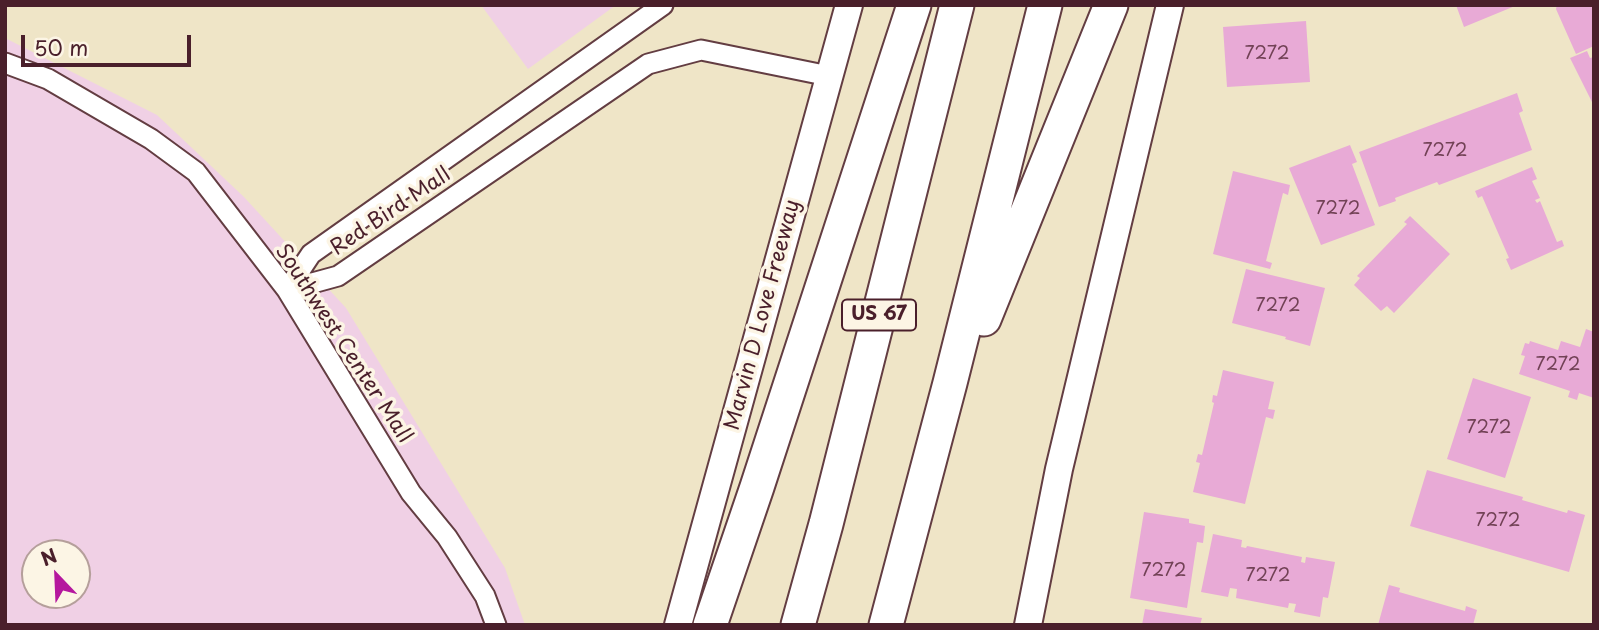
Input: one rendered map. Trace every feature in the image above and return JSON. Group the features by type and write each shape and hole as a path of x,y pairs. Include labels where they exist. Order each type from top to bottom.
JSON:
{"highway":[{"path":"710,625 914,5"},
{"name":"US 67","path":"798,625 957,5"},
{"path":"886,625 1045,5"},
{"path":"950,383 985,316 1111,5"}],"main road":[{"name":"Marvin D Love Freeway","path":"678,625 849,5"},
{"path":"1028,625 1059,469 1170,5"}],"street":[{"name":"Red Bird Mall","path":"287,290 311,254 663,5"},
{"name":"Red Bird Mall","path":"287,290 338,275 648,64 701,50 829,76"},
{"name":"Southwest Center Mall","path":"5,63 48,79 151,139 196,172 287,290 411,493 447,537 485,596 496,625"}],"shaded area":[{"path":"481,5 616,5 528,69"},
{"path":"5,38 157,115 244,197 346,308 505,568 525,625 5,625"}],"building":[{"path":"1456,5 1515,5 1515,6 1464,27"},
{"path":"1557,5 1594,5 1594,46 1576,54 1556,9"},
{"path":"1306,21 1310,82 1227,87 1223,27"},
{"path":"1587,51 1590,58 1594,57 1594,106 1570,58"},
{"path":"1517,93 1523,111 1519,113 1532,150 1439,185 1437,182 1379,207 1359,152"},
{"path":"1350,145 1357,162 1352,164 1375,225 1321,245 1289,168"},
{"path":"1532,167 1537,179 1532,181 1540,198 1535,200 1537,203 1540,201 1557,242 1562,240 1564,246 1511,270 1506,259 1509,258 1482,196 1478,198 1475,191"},
{"path":"1233,171 1290,185 1288,195 1283,193 1266,261 1272,263 1270,269 1213,254"},
{"path":"1410,216 1450,254 1394,313 1387,306 1381,311 1354,285 1360,278 1357,276 1407,224 1404,222"},
{"path":"1246,269 1325,288 1310,346 1232,323"},
{"path":"1586,329 1594,332 1594,398 1579,393 1577,400 1568,397 1570,391 1519,374 1525,356 1521,355 1525,343 1529,344 1530,341 1558,350 1561,341 1580,347"},
{"path":"1223,370 1274,382 1268,409 1275,410 1273,419 1266,417 1245,504 1193,492 1200,463 1196,462 1198,454 1202,455 1214,403 1213,395 1217,396"},
{"path":"1473,378 1531,397 1505,478 1447,459"},
{"path":"1427,470 1523,497 1522,500 1567,513 1568,510 1585,515 1569,572 1410,526"},
{"path":"1144,512 1189,519 1189,523 1205,526 1203,543 1197,542 1187,608 1130,598"},
{"path":"1213,534 1242,540 1241,547 1302,557 1301,562 1305,563 1306,557 1335,562 1328,598 1323,597 1320,617 1294,612 1296,604 1289,603 1288,608 1236,598 1237,589 1230,588 1228,597 1201,592"},
{"path":"1389,585 1400,588 1399,592 1465,611 1466,606 1477,610 1473,625 1378,625"},
{"path":"1145,609 1202,618 1200,625 1142,625"}]}
